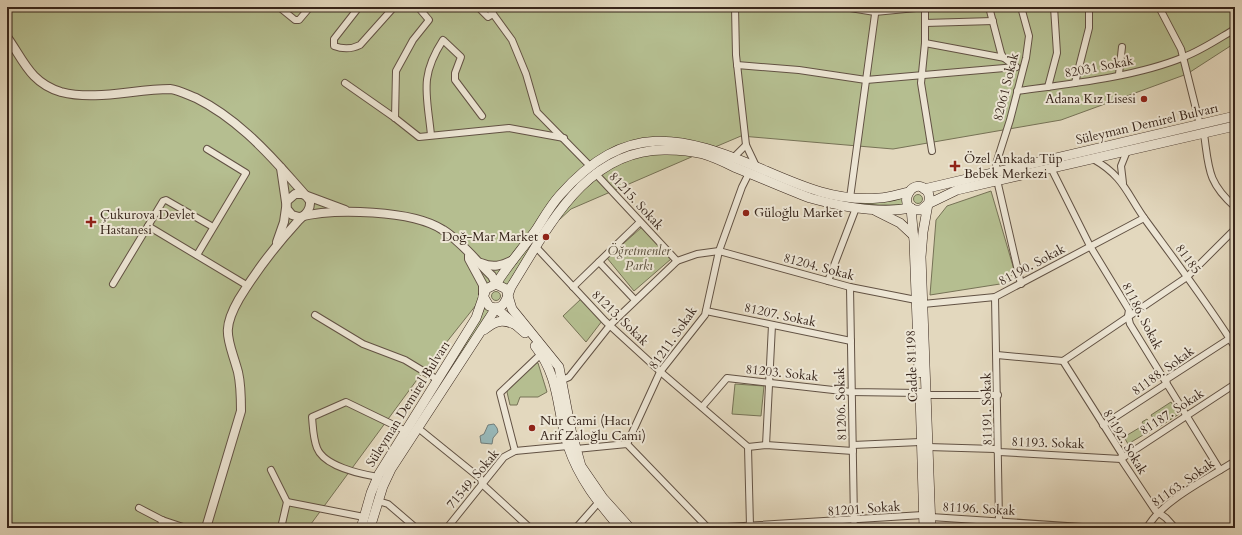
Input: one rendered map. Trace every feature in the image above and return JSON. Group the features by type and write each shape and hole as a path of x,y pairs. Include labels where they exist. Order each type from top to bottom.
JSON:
{"main road":[{"name":"Süleyman Demirel Bulvarı","path":"928,204 957,190 997,176 1235,116"},
{"name":"Süleyman Demirel Bulvarı","path":"924,189 1051,168 1235,126"},
{"path":"478,336 496,308 503,305 508,297 511,287 565,202 593,170 639,152 655,150 680,150 702,154 810,198 856,208 900,210 911,208 921,210 928,204 928,194 924,189 914,188 909,192 880,198 850,198 828,195 809,189 734,157 706,147 683,142 653,141 636,144 614,152 558,197 496,284 489,286 484,296 486,303 496,308 519,326 541,354 558,382"},
{"path":"909,192 907,202 911,208"},
{"name":"Cadde 81198","path":"919,302 923,232 928,204"},
{"name":"Cadde 81198","path":"911,208 919,302 927,516 931,528"},
{"path":"872,209 900,223 914,236"},
{"path":"496,284 506,289 512,309 559,367 558,382 576,469 587,489 620,528"},
{"name":"Süleyman Demirel Bulvarı","path":"361,528 378,477 476,318 484,296"},
{"path":"478,336 492,323 500,320 519,326"},
{"name":"Süleyman Demirel Bulvarı","path":"370,528 378,501 391,469 478,336"},
{"path":"572,448 593,485 630,528"},
{"name":"Cadde 81198","path":"924,528 927,516"}],"street":[{"path":"280,7 282,11 295,20 299,20 310,7"},
{"path":"359,7 334,39 334,46 340,48 355,48 360,45 394,7"},
{"path":"395,118 396,71 413,40 429,20 418,7"},
{"path":"478,7 488,17 493,14"},
{"name":"81215. Sokak","path":"488,7 512,40 538,112 564,138 677,261"},
{"path":"735,7 737,65 746,145 756,166"},
{"path":"844,7 875,9 925,7 925,43 920,84 932,151"},
{"path":"989,7 1001,53 1022,72"},
{"name":"82061 Sokak","path":"997,176 996,164 1022,72 1029,36 1021,7"},
{"path":"1048,87 1057,53 1054,7"},
{"path":"1075,83 1089,28 1089,7"},
{"path":"1159,7 1178,41 1200,124"},
{"path":"850,198 875,9"},
{"path":"925,23 993,21"},
{"name":"82031 Sokak","path":"1017,91 1075,83 1147,69 1183,58 1235,30"},
{"path":"7,37 28,70 41,82 60,92 92,95 172,89 185,93 212,106 229,118 281,168 310,201 310,208 276,245 248,286 231,316 227,339 238,374 241,394 241,411 206,528"},
{"path":"431,135 426,75 433,56 443,40 461,57 455,73 455,80 482,116"},
{"path":"925,43 1005,58"},
{"path":"1118,74 1122,46"},
{"path":"737,65 799,70 866,80 1016,67"},
{"path":"345,83 395,118 419,137 509,128 564,138"},
{"path":"1204,134 1211,179 1235,207"},
{"path":"734,157 746,145"},
{"path":"197,255 246,173 207,149"},
{"path":"1123,183 1122,166 1127,151"},
{"name":"81185","path":"1093,159 1107,166 1123,183 1144,218 1232,336 1235,347"},
{"path":"281,168 287,205 292,215 303,216 348,211 393,215 431,223 454,238 470,253 492,276 496,284"},
{"name":"81186. Sokak","path":"1051,168 1090,246 1129,310 1128,316 1130,324 1220,470"},
{"name":"81211. Sokak","path":"627,444 660,372 706,311 718,251 742,187 749,173"},
{"path":"997,176 1021,284"},
{"path":"276,245 284,222 287,205 292,196 298,193 348,211"},
{"path":"113,284 162,202 166,200 213,227"},
{"path":"828,281 856,208"},
{"name":"81190. Sokak","path":"919,302 995,297 1144,218"},
{"path":"573,287 640,222"},
{"path":"148,226 248,286"},
{"path":"997,355 1063,361 1187,277 1235,229"},
{"name":"81213. Sokak","path":"536,247 573,287 660,372 748,447"},
{"path":"558,382 569,377 610,324 677,261 698,254 718,251"},
{"name":"81204. Sokak","path":"718,251 850,287 919,302"},
{"path":"470,253 469,259 482,284 484,296"},
{"path":"476,260 488,266 500,266 513,260"},
{"path":"599,262 635,300"},
{"name":"81206. Sokak","path":"850,287 854,521"},
{"name":"81191. Sokak","path":"995,297 998,395 999,521"},
{"name":"81207. Sokak","path":"706,311 851,341"},
{"path":"315,315 363,344 405,360 438,380"},
{"path":"766,445 772,325"},
{"name":"81188. Sokak","path":"1103,425 1166,384 1167,379 1232,336"},
{"path":"515,451 500,392 541,354"},
{"name":"81192. Sokak","path":"1063,361 1122,454 1121,459 1158,513 1166,518 1175,528"},
{"name":"81203. Sokak","path":"702,407 727,378 851,392 998,395"},
{"name":"81187. Sokak","path":"1121,459 1235,384"},
{"path":"378,477 336,465 321,455 317,448 312,417 346,402 406,431"},
{"path":"418,428 481,479 482,484 530,528"},
{"path":"572,448 627,444 708,528"},
{"name":"81193. Sokak","path":"748,447 766,445 853,448 924,445 995,449 998,452 1121,459"},
{"path":"748,447 750,526"},
{"name":"71549. Sokak","path":"447,528 504,457 515,451 572,448"},
{"name":"81163. Sokak","path":"1147,528 1158,513 1235,461"},
{"path":"271,470 287,502 281,528"},
{"path":"378,501 388,504 416,528"},
{"path":"287,502 364,517"},
{"path":"576,528 598,503"},
{"path":"139,508 162,520 186,528"},
{"name":"81201. Sokak","path":"711,528 750,526 810,526 854,521 927,516"},
{"name":"81196. Sokak","path":"927,516 1044,526 1097,528"},
{"path":"161,528 162,520"}],"green space":[{"path":"7,7 1235,7 1235,43 1187,74 1061,120 893,149 741,136 708,150 810,192 904,197 905,205 879,205 828,201 703,152 571,209 535,242 506,287 501,282 503,271 419,377 308,528 7,528"},
{"path":"991,191 1015,273 1000,284 930,295 936,220 947,206"},
{"path":"918,194 923,199 918,204 913,199"},
{"name":"Öğretmenler Parkı","path":"642,227 671,259 634,291 607,258"},
{"path":"496,291 501,296 496,301 491,296"},
{"path":"581,299 602,321 586,342 563,316"},
{"path":"485,307 490,311 375,502 366,522 375,493 388,465 403,439 455,361"},
{"path":"535,362 538,363 547,392 538,397 520,397 517,405 510,405 507,392 509,387"},
{"path":"735,384 764,386 761,416 732,414"},
{"path":"1171,402 1179,414 1159,427 1151,415"},
{"path":"1147,419 1154,430 1149,433 1142,422"},
{"path":"1139,428 1143,435 1128,444 1124,437"},
{"path":"845,523 849,525 849,528 825,528 828,524"}],"water":[{"path":"494,424 498,432 493,438 492,444 481,443 480,436 484,434 488,425"}],"place":[{"name":"Adana Kız Lisesi","path":"1144,99"},
{"name":"Özel Ankada Tüp Bebek Merkezi","path":"955,166"},
{"name":"Güloğlu Market","path":"746,213"},
{"name":"Çukurova Devlet Hastanesi","path":"91,222"},
{"name":"Doğ-Mar Market","path":"546,237"},
{"name":"Nur Cami (Hacı Arif Zaloğlu Cami)","path":"532,428"}]}
